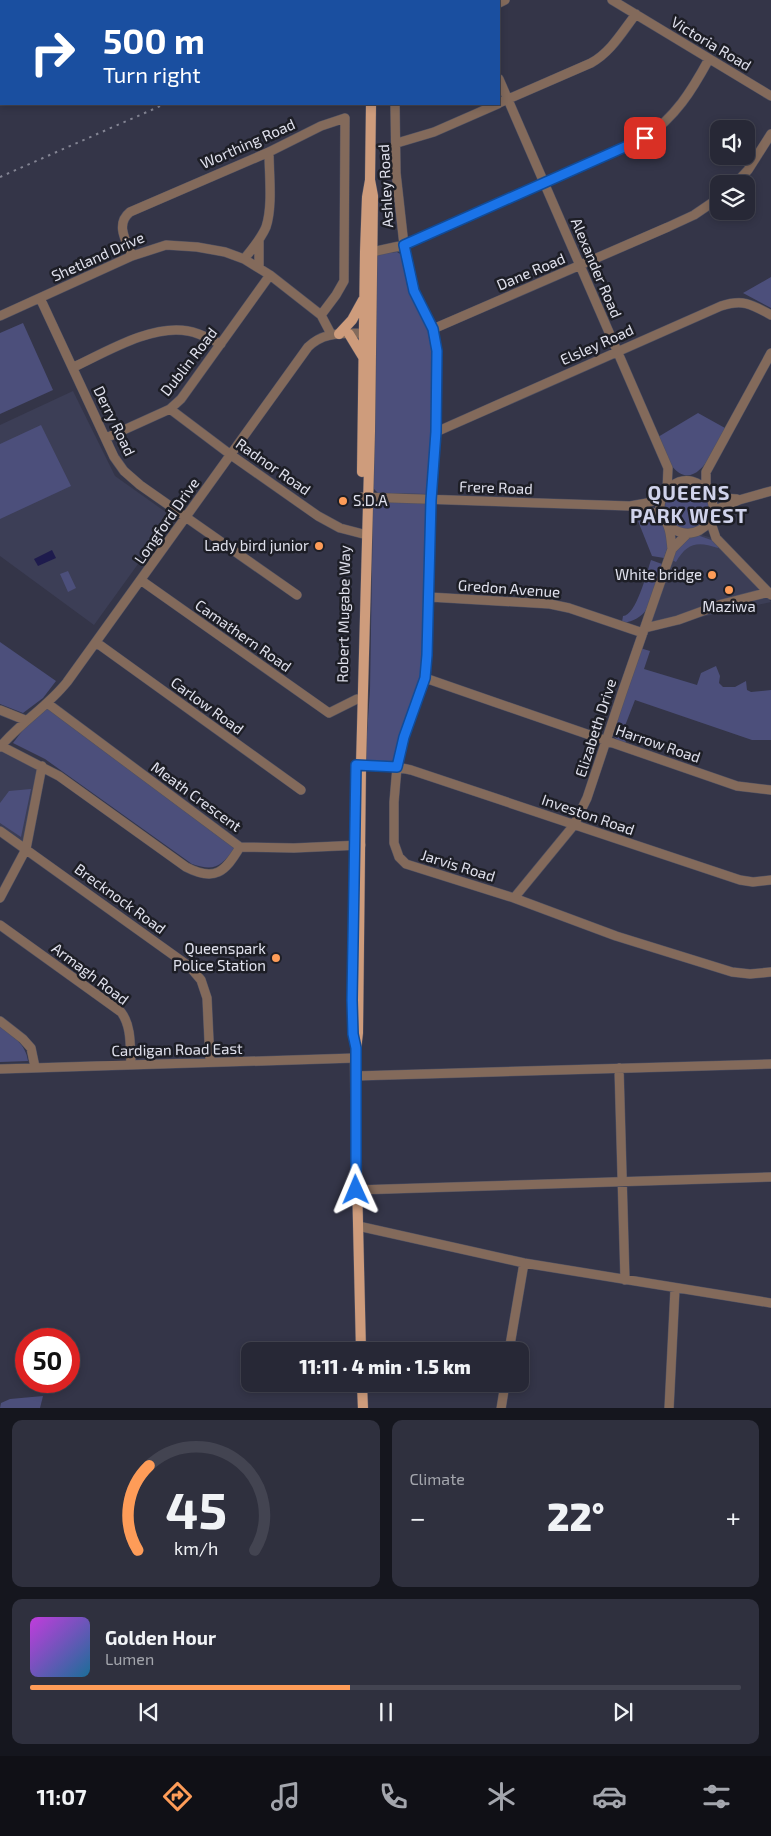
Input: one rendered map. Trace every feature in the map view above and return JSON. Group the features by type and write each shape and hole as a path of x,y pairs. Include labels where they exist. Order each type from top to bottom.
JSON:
{"main road":[{"name":"Robert Mugabe Way","path":"358,765 367,357 371,315 373,196 370,180 371,105"},
{"name":"Robert Mugabe Way","path":"367,357 364,333 364,299 366,197 370,180"},
{"path":"364,299 352,320 339,334 367,357"},
{"name":"Robert Mugabe Way","path":"361,1342 356,1190 356,1048 353,1034 352,1008 358,845 357,699 364,534"},
{"path":"362,1392 363,1408"}],"street":[{"name":"Victoria Road","path":"612,0 771,96"},
{"path":"501,102 591,64 608,51 636,14"},
{"path":"372,252 404,245 645,138 659,128 684,102 709,59"},
{"name":"Alexander Road","path":"501,102 544,182 668,468 665,493"},
{"name":"Ashley Road","path":"395,105 396,173 404,245 414,291 433,329 437,351 436,432 431,500"},
{"path":"397,143 434,132 494,105"},
{"name":"Worthing Road","path":"132,256 122,229 123,221 130,212 269,152 321,126 345,118 344,281 321,315"},
{"path":"743,175 771,134"},
{"path":"244,259 259,240 267,222 270,178 269,152"},
{"name":"Dane Road","path":"433,329 685,219 710,204"},
{"path":"259,240 259,268"},
{"name":"Shetland Drive","path":"0,316 132,256 166,245 198,247 225,252 244,259 270,275 321,315 339,334"},
{"name":"Dublin Road","path":"106,438 170,409 186,393 270,275"},
{"name":"Derry Road","path":"40,298 74,367 114,457 124,471 186,518 297,595"},
{"name":"Elsley Road","path":"436,432 727,304 749,303 771,315"},
{"path":"364,333 371,315"},
{"path":"74,367 136,339 167,330 188,331 221,344"},
{"name":"Longford Drive","path":"0,746 26,720 63,688 142,581 308,347 322,336 364,333"},
{"path":"770,594 716,538 712,516 713,503 708,491 706,472 771,353"},
{"name":"Radnor Road","path":"170,409 231,455 318,516 335,526 364,534"},
{"name":"Alexander Road","path":"668,468 688,481"},
{"path":"706,472 688,481 674,484 665,493 660,506 661,514 668,526 677,532 716,538"},
{"path":"688,481 723,498 739,500"},
{"path":"691,533 702,529 712,516 739,500 771,491"},
{"name":"Frere Road","path":"365,498 630,506 647,503 665,493"},
{"name":"Jarvis Road","path":"431,500 425,678 404,737 397,767 394,802 394,844 401,860 406,864 514,898 616,936 732,972 750,974 771,972"},
{"name":"Frere Road","path":"630,506 661,514"},
{"name":"Elizabeth Drive","path":"514,898 574,825 587,798 672,549 668,526"},
{"name":"Elizabeth Drive","path":"672,549 691,533"},
{"name":"Camathern Road","path":"142,581 329,713 357,699"},
{"path":"644,630 722,604 770,594"},
{"name":"Gredon Avenue","path":"429,598 550,604 644,630"},
{"name":"Carlow Road","path":"96,643 301,790"},
{"name":"Harrow Road","path":"425,678 737,786 771,790"},
{"name":"Meath Crescent","path":"0,746 42,766 196,872 204,874 220,872 226,868 240,847 47,703"},
{"path":"0,710 26,720"},
{"name":"Investon Road","path":"358,765 397,767 412,770 740,880 753,882 771,880"},
{"path":"0,898 26,849 42,766"},
{"name":"Brecknock Road","path":"0,831 115,912 196,973 205,988 207,998 210,1062"},
{"path":"240,847 294,848 358,845"},
{"name":"Armagh Road","path":"0,925 121,1012 127,1022 129,1031 131,1065"},
{"path":"0,1021 28,1044 35,1067"},
{"name":"Cardigan Road East","path":"0,1068 355,1058"},
{"path":"355,1076 771,1064"},
{"path":"619,1068 625,1280"},
{"path":"356,1190 771,1177"},
{"path":"358,1226 524,1263 771,1303"},
{"path":"511,1342 524,1263"},
{"path":"669,1408 675,1288"},
{"path":"501,1408 504,1392"}],"shaded area":[{"path":"397,252 402,255 407,285 430,331 433,354 432,431 426,494 378,493 373,488 377,254"},
{"path":"771,277 771,308 743,293"},
{"path":"23,323 53,390 0,414 0,333"},
{"path":"73,391 115,476 167,513 169,521 94,625 0,556 0,425"},
{"path":"698,413 725,428 711,456 697,472 689,475 680,473 671,465 658,437"},
{"path":"41,425 71,486 0,519 0,444"},
{"path":"691,485 703,491 708,498 708,516 703,523 696,528 683,529 675,526 668,519 665,503 668,495 675,488"},
{"path":"379,501 427,502 422,678 394,764 365,762 370,690 373,505"},
{"path":"634,511 658,518 666,528 668,546 664,558 652,556"},
{"path":"695,533 716,539 771,602 646,629 673,550"},
{"path":"697,535 714,541 719,546 718,548 698,544 693,545 684,551 676,562 672,560 684,540"},
{"path":"52,550 56,558 38,566 34,559"},
{"path":"651,560 662,564 648,607 644,613 632,621 622,622 623,616 628,614 637,601"},
{"path":"68,571 76,588 68,592 60,574"},
{"path":"0,642 56,681 43,698 23,713 0,704"},
{"path":"640,648 650,651 644,669 697,685 701,673 716,666 720,676 719,683 723,687 735,687 746,681 747,690 751,692 771,690 771,740 752,740 635,700 623,731 627,739 625,743 616,739 612,730"},
{"path":"48,708 235,848 217,866 206,867 192,864 45,759 13,743 29,722"},
{"path":"0,748 40,767 24,843 0,828"},
{"path":"31,789 21,837 0,823 0,803 9,791"},
{"path":"0,1026 22,1045 28,1061 0,1062"},
{"path":"43,1396 40,1408 0,1408 1,1403 10,1399"}],"railway":[{"path":"0,177 163,105"}],"place":[{"name":"S.D.A","path":"343,501"},
{"name":"Lady bird junior","path":"319,546"},
{"name":"White bridge","path":"712,575"},
{"name":"Maziwa","path":"729,590"},
{"name":"Queenspark Police Station","path":"276,958"}],"district":[{"name":"QUEENS PARK WEST","path":"689,504"}],"route":[{"path":"356,1190 356,1048 353,1034 352,1000 356,765 397,767 404,737 425,678 427,655 431,500 436,432 437,351 433,329 414,291 404,245 645,138"}]}
